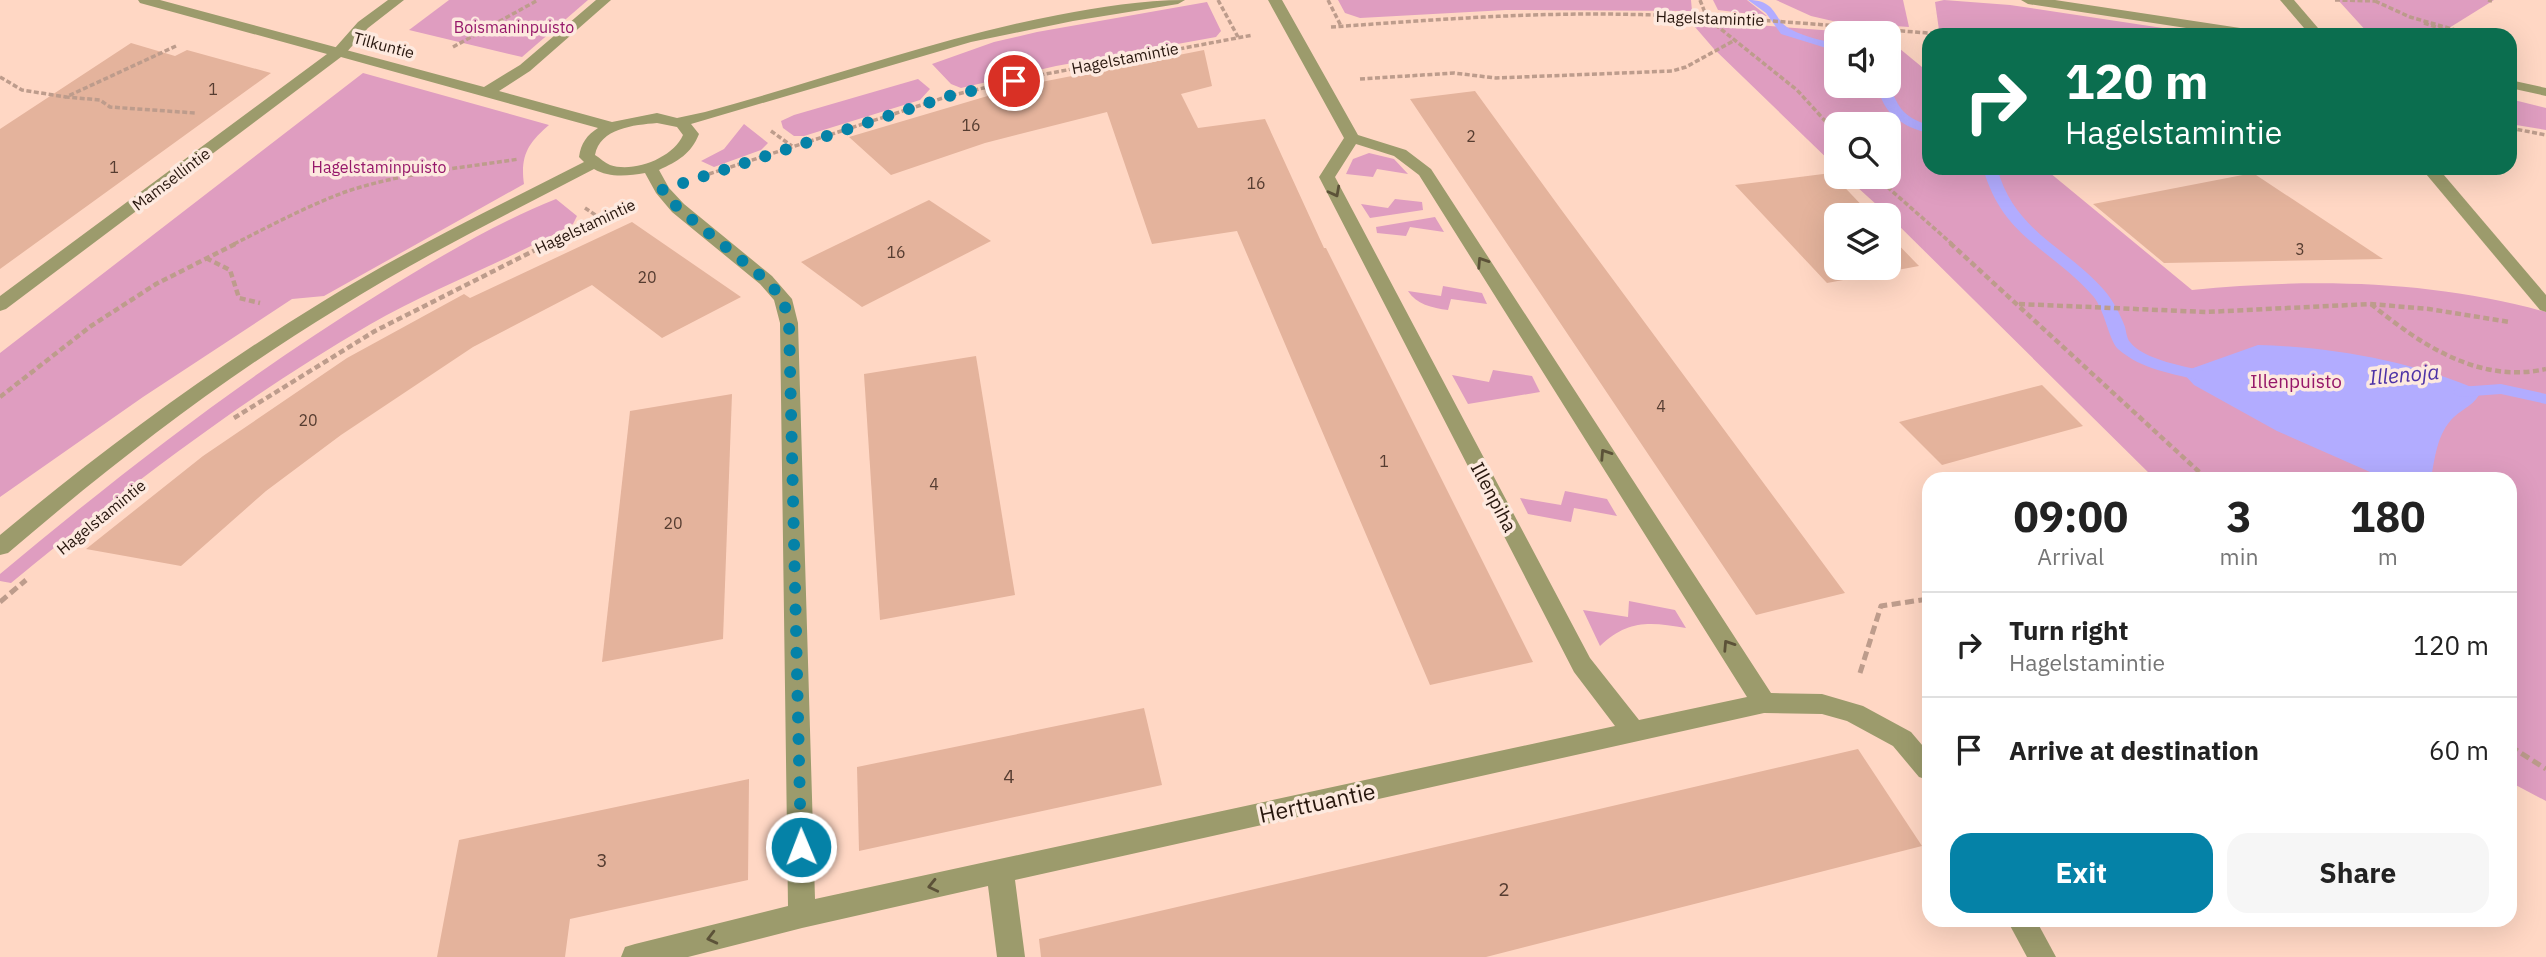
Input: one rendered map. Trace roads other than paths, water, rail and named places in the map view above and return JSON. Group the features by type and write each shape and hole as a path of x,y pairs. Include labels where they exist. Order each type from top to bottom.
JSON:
{"street":[{"name":"Tilkuntie","path":"145,0 614,127"},
{"name":"Mamsellintie","path":"0,305 340,51 363,25 397,0"},
{"path":"487,92 525,68 604,0"},
{"path":"681,122 690,128 692,136 689,145 667,162 617,171 592,164 587,157 587,149 601,133 614,127 649,119 681,122 737,109 902,57 969,39 1106,10 1178,0"},
{"path":"1275,0 1352,138 1400,153 1425,172 1764,703"},
{"path":"2028,0 2214,28"},
{"path":"2287,0 2311,28"},
{"path":"2517,86 2546,92"},
{"name":"Illenpiha","path":"1352,138 1327,177 1582,665 1634,732"},
{"path":"0,547 135,438 235,365 332,304 421,253 592,164"},
{"path":"650,167 662,190 678,208 766,280 783,299 789,323 802,915"},
{"path":"2435,175 2546,306"},
{"path":"1634,732 1764,703 1822,704 1854,713 1902,739 1922,762"},
{"name":"Herttuantie","path":"635,957 802,915 1634,732"},
{"path":"1000,872 1011,957"},
{"path":"2025,927 2042,957"}],"water":[{"path":"2258,345 2286,346 2400,364 2455,380 2481,391 2476,400 2448,423 2438,446 2432,472 2370,472 2277,431 2194,385 2182,372"}],"waterway":[{"name":"Illenoja","path":"1754,0 1770,11 1785,32 1824,44"},
{"name":"Illenoja","path":"1886,98 1898,115 1922,127"},
{"name":"Illenoja","path":"1992,175 2002,201 2023,228 2101,296 2123,345 2153,364 2203,376"},
{"name":"Illenoja","path":"2459,392 2501,389 2546,399"}],"park label":[{"name":"Boismaninpuisto","path":"514,27"},
{"name":"Hagelstaminpuisto","path":"379,167"},
{"name":"Illenpuisto","path":"2296,381"}]}
